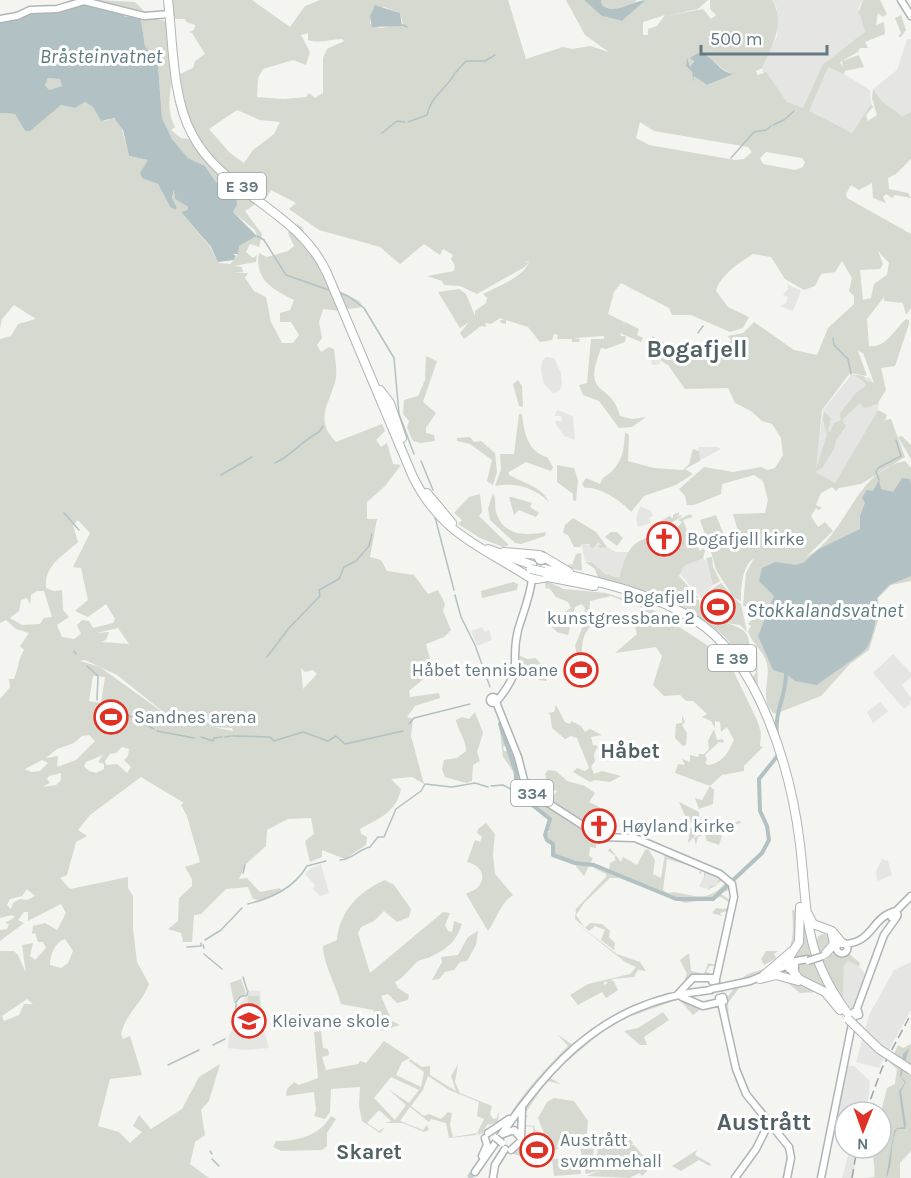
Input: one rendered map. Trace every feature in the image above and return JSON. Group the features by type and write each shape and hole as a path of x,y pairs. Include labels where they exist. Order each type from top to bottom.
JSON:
{"highway":[{"name":"E 39","path":"167,0 166,14 184,115 200,148 218,168 299,232 319,258 421,492 445,523 483,551 537,571 653,603"},
{"name":"E 39","path":"373,381 390,403 411,462 424,489 447,518 470,538 500,555 537,571 607,586 653,603 700,627 733,659 750,689 773,743 794,815 801,892 809,940 824,982 854,1016"},
{"name":"E 39","path":"470,538 503,552 537,571"},
{"name":"E 39","path":"801,892 810,921 818,927 834,932 841,947"},
{"name":"E 39","path":"801,892 800,939 794,949 791,966 796,977 825,992 854,1016"},
{"name":"E 39","path":"831,933 822,933 816,939 831,987 873,1044 911,1068"},
{"path":"831,933 841,947"},
{"path":"823,956 834,944 831,933"},
{"name":"E 39","path":"809,940 823,956"},
{"path":"760,978 771,971 794,949"},
{"name":"E 39","path":"760,978 776,975 806,983"}],"main road":[{"path":"901,0 911,16"},
{"path":"0,19 17,16 30,10 57,9 84,1 144,16 166,14"},
{"name":"334","path":"537,571 518,635 516,670 506,690 495,701 518,757 524,782 534,794 601,837 635,838 717,873 731,884 734,900 712,984"},
{"path":"532,1091 521,1114 521,1141 498,1142 487,1146 474,1172 498,1142 532,1091 563,1057 588,1037 628,1013 681,993 693,978 723,988 823,956 871,933 911,897"},
{"path":"821,1178 854,1016 892,916"},
{"path":"712,984 699,996 700,1003 707,1004 721,999"},
{"path":"712,984 721,999 739,1077 750,1101 789,1147 791,1158 787,1178"},
{"path":"663,1000 712,984"},
{"path":"663,1000 688,998 703,1006 721,999"},
{"path":"492,1178 499,1157 498,1142 504,1123 523,1103"},
{"path":"735,1178 756,1149 770,1123"}],"shaded area":[{"path":"100,0 135,2 151,18 165,21 172,64 170,108 175,127 171,130 181,138 189,139 201,156 257,203 245,211 262,234 259,247 250,244 246,252 253,258 257,255 256,262 234,266 242,267 243,272 234,273 248,273 245,278 254,291 266,297 271,322 282,343 293,343 299,335 291,322 280,322 280,313 290,310 294,300 272,288 262,277 258,262 259,253 267,257 288,251 294,246 288,233 291,227 316,257 340,311 323,309 319,322 322,338 317,345 321,352 329,347 334,349 336,366 335,382 324,419 329,434 336,442 382,424 385,431 376,440 381,447 387,443 393,464 401,465 385,486 367,502 367,519 377,519 370,557 381,560 387,571 414,575 428,594 438,590 445,604 443,611 451,630 444,637 426,644 430,659 427,676 409,691 410,697 439,693 440,698 415,706 407,717 413,719 411,736 424,784 412,777 391,779 401,789 395,804 386,814 360,829 361,834 367,837 366,845 345,859 322,850 322,857 310,862 305,841 314,834 311,818 288,819 267,830 266,846 246,864 239,879 247,878 260,892 280,888 282,892 260,900 253,899 248,887 226,889 201,914 194,915 192,942 183,942 181,933 168,929 178,921 179,898 192,886 192,879 185,867 200,862 187,816 181,805 184,803 141,777 90,815 78,830 87,836 76,842 67,875 60,878 70,889 128,877 128,888 133,896 133,930 137,962 149,984 121,1034 123,1039 130,1036 142,1075 110,1079 98,1126 119,1132 130,1143 142,1132 133,1126 139,1115 151,1129 182,1109 199,1077 220,1064 209,1101 201,1110 205,1135 195,1142 190,1164 209,1178 0,1178 0,951 14,951 26,973 22,945 33,943 30,956 35,960 46,948 43,942 38,942 35,933 32,934 33,926 45,923 57,930 66,913 61,904 28,921 28,912 24,912 18,920 24,923 0,941 0,930 7,929 9,924 5,923 15,917 12,915 0,918 0,699 10,687 9,679 14,679 24,650 20,646 29,633 16,629 6,620 0,623 0,339 11,336 18,324 36,319 14,305 2,319 0,328 0,113 15,114 25,131 29,131 61,105 75,108 85,102 93,107 101,121 109,120 110,117 120,122 129,156 148,160 141,177 158,184 170,207 175,210 177,208 172,199 174,190 175,199 188,207 187,210 181,212 210,247 219,263 230,264 236,258 239,246 257,236 255,230 233,212 236,196 216,182 205,166 188,158 172,139 162,118 158,65 145,46 141,20 136,16 125,17 99,5","holes":["78,520 90,533 73,567 81,568 88,600 75,611 88,617 106,604 115,619 113,623 93,628 89,621 82,620 77,625 81,634 74,639 62,637 57,625 69,617 63,610 62,590 54,591 46,588 48,573 78,542 73,525","37,591 44,591 52,617 44,618 40,624 22,625 10,618 19,611 21,600 27,598 30,605 31,595","118,628 129,644 101,642 106,640 109,632 96,633","85,660 100,667 80,661","100,667 117,675 166,714 207,726 172,719","301,668 305,672 313,670 317,674 303,689","93,676 105,677 101,703 89,701","213,727 232,728 233,731","89,735 95,741 76,760 57,767 58,756 46,758 57,749 74,743 82,736","122,747 129,749 128,756 124,760 131,767 127,773 117,764 106,765 105,761 110,754 116,753","103,755 98,762 104,764 104,769 96,773 84,766 86,762","42,760 48,763 40,771 31,772 25,769","61,773 61,780 56,785 42,787 50,783 47,779 49,776","27,889 35,896 27,900 20,899 13,903 11,909 7,905 10,899 22,896","65,939 73,951 68,963 61,968 50,965 54,949","27,999 33,1004 24,1004 19,1015 4,1021 2,1016"]},
{"path":"171,0 252,0 290,27 305,6 320,0 508,0 526,59 563,47 572,49 590,46 609,52 585,35 566,0 584,0 605,17 622,21 646,0 708,0 698,9 666,16 703,9 711,19 716,15 710,9 710,0 772,0 778,17 776,34 762,68 756,71 758,75 766,72 787,102 803,108 823,64 865,32 860,14 858,14 863,0 880,0 887,14 883,17 878,13 876,25 884,22 885,34 865,42 868,48 860,48 858,52 840,62 843,67 842,61 859,55 864,67 845,71 844,74 828,67 809,111 852,133 871,104 873,107 866,115 868,121 877,115 872,98 873,89 882,101 902,116 911,112 911,159 896,174 888,178 889,189 908,193 911,198 895,195 892,198 886,194 883,197 886,203 873,198 872,183 859,190 851,185 846,194 847,198 911,234 911,308 906,315 903,303 884,301 884,297 867,319 869,346 885,341 906,319 909,320 909,324 895,366 881,368 886,390 877,404 864,408 860,403 842,420 846,426 822,468 815,472 835,483 878,410 887,415 885,420 891,419 905,457 890,466 905,461 911,468 911,581 891,585 878,598 879,617 869,650 850,664 821,696 775,714 770,709 766,697 767,664 748,631 751,626 748,624 760,610 743,606 746,573 754,558 745,571 741,601 734,598 716,570 710,548 740,538 733,514 765,513 768,500 763,481 754,475 722,484 721,494 694,505 687,505 685,496 679,489 704,467 733,472 761,467 768,470 775,468 783,455 781,438 772,424 762,421 751,411 735,403 728,388 685,389 668,365 661,361 661,349 655,345 650,346 652,336 683,354 702,358 712,356 721,351 731,340 728,336 743,333 754,322 794,350 817,355 828,328 854,304 854,296 849,291 852,278 842,261 835,272 821,274 815,286 804,290 785,279 771,257 753,254 726,275 716,291 728,307 749,317 743,328 730,332 691,315 672,315 669,308 621,283 614,292 608,314 624,322 623,325 625,322 639,329 637,335 643,338 641,342 620,333 621,336 626,336 625,342 606,349 601,348 594,376 596,383 616,405 620,416 632,419 646,417 632,427 619,428 599,401 583,395 579,385 587,383 591,339 604,339 604,336 573,338 580,339 579,342 572,342 572,339 557,339 558,335 554,334 552,340 540,342 528,327 506,320 506,324 501,323 500,320 504,320 500,318 491,324 485,323 486,327 481,326 464,339 460,333 469,322 460,328 438,292 459,289 466,294 475,316 475,311 486,303 487,298 483,294 516,277 528,264 477,294 460,286 444,285 442,281 427,276 454,271 455,266 451,259 453,255 443,249 440,255 424,244 400,264 380,247 319,230 289,209 296,203 271,190 266,198 217,161 205,148 189,117 180,74 193,68 195,61 205,54 192,33 189,32 194,30 195,25 186,22 185,19 173,19","holes":["384,7 400,13 403,24 380,28 370,23 373,8","665,15 657,26 648,29 648,35 643,35 643,22","308,33 308,40 342,39 344,41 327,49 323,58 323,93 315,98 309,93 306,97 284,99 257,97 258,78 263,69 293,60 306,65 310,52 301,35","698,53 703,54 724,70 734,74 707,85 694,75 692,79 692,72 686,66 687,58 690,67","237,110 260,120 280,122 274,134 253,150 244,163 230,153 209,129","640,122 654,131 748,147 752,152 744,159 735,160 649,145 636,138","766,152 802,158 805,162 803,167 795,170 763,164 760,158","878,251 889,263 887,275 874,284 871,298 863,300 860,270 880,269 883,264","858,351 863,353 874,383 865,380 864,376 855,375 866,386 857,392 840,413 841,420 834,423 830,432 828,431 831,418 824,412 823,420 827,435 816,469 822,410 850,373 867,376","884,470 862,490 832,534 806,557 833,531 825,522 818,527 811,516 816,508 818,510 822,508 816,505 821,493 832,487 836,491 839,488 861,484"]},
{"path":"601,0 637,0 630,6 615,9 602,5"},
{"path":"772,0 863,0 858,8 866,32 825,62 870,90 871,104 852,133 787,102 763,72 762,68 777,36 777,8"},
{"path":"901,15 906,30 901,37 898,36 901,33 895,18"},
{"path":"907,39 911,39 911,112 902,116 882,101 873,89 897,70"},
{"path":"48,78 60,79 63,86 49,90 45,85"},
{"path":"296,223 303,228 304,233 331,269 338,290 359,301 363,307 349,309 343,305"},
{"path":"787,284 801,291 793,311 780,306 786,303 788,297 783,295 788,289"},
{"path":"649,345 656,345 660,350 660,364 652,365"},
{"path":"426,356 437,361 423,402 436,413 426,428 426,433 434,435 435,441 420,443 413,441 407,428 409,421 403,414 404,400 418,396 425,380"},
{"path":"546,357 554,358 561,373 562,386 559,391 553,393 544,384 541,371 542,361"},
{"path":"852,374 870,378 881,394 877,412 835,483 815,473 823,410"},
{"path":"518,380 522,386 523,407 519,406 513,384"},
{"path":"557,410 573,416 575,440 564,436 556,424 555,421 562,421 561,416 555,416"},
{"path":"519,414 522,414 524,428 531,446 535,451 547,457 553,467 551,471 526,462 509,472 509,475 542,492 549,502 531,489 510,485 495,486 501,469 500,454 514,454"},
{"path":"625,432 629,435 628,461 654,468 683,470 689,464 693,449 699,451 700,461 685,469 693,474 676,485 644,496 631,512 610,496 591,488 585,488 582,484 586,478 600,484 604,477 617,466 624,447"},
{"path":"902,436 911,445 911,459 898,437"},
{"path":"470,437 474,442 481,441 495,453 497,472 493,485 487,481 492,460 470,444 457,441 457,438"},
{"path":"698,447 718,447 721,449 699,461"},
{"path":"557,465 574,468 578,480 576,501 573,500 573,494 557,482"},
{"path":"493,493 496,512 504,526 523,534 546,532 545,536 521,544 515,543 490,520 488,509"},
{"path":"480,494 482,512 479,516 509,545 503,547 480,538 458,524 462,520 454,513 469,497"},
{"path":"509,497 532,503 530,507 539,513 536,517 519,510 514,515"},
{"path":"640,506 651,511 653,516 649,518 651,523 638,527 636,519"},
{"path":"679,512 679,515 675,517 682,515 681,517 669,524 651,527 671,515 670,517 673,518 673,515"},
{"path":"690,514 693,517 683,520 688,533 695,534 698,536 699,543 693,534 690,536 700,551 703,548 701,544 705,551 703,558 684,566 679,576 699,598 679,594 650,598 646,591 614,585 598,578 595,569 585,562 592,562 605,574 619,578 630,550 639,541 655,536 653,546 664,547 667,554 677,552 675,535 666,532 676,529 682,522 678,520"},
{"path":"716,515 726,540 707,546 704,541 707,540 700,520"},
{"path":"573,518 596,532 607,547 600,548 598,545 602,545 598,542 592,549 589,544 574,547 568,535 563,533 565,525"},
{"path":"611,532 617,532 623,538 617,546 605,537"},
{"path":"598,542 616,552 629,552 619,578 605,574 592,562 585,561 581,543 593,546"},
{"path":"581,553 582,571 567,567 569,564 572,565 576,554"},
{"path":"702,557 706,561 713,585 701,598 680,574 684,566"},
{"path":"712,557 713,567 720,581 713,585 706,558"},
{"path":"544,580 564,589 606,593 647,606 727,658 761,733 760,746 763,747 744,766 744,771 722,775 710,786 675,773 678,764 685,765 682,759 690,762 690,755 698,757 699,754 704,754 709,749 708,741 714,729 717,740 723,739 724,743 719,742 705,755 707,760 705,762 707,765 721,760 734,740 727,727 721,732 720,722 715,721 715,728 711,721 702,717 707,714 693,701 686,701 680,695 664,696 653,685 662,656 656,647 615,653 637,634 635,626 643,608 611,596 590,601 589,615 605,618 588,629 583,639 582,657 578,660 575,646 583,626 585,608 581,604 575,607 568,635 557,632 547,622 552,614 556,618 571,608 568,602 556,597 549,588 546,589"},
{"path":"513,582 518,584 517,590 482,598 481,591"},
{"path":"721,583 741,604 747,632 740,625 726,623 747,635 748,650 757,646 758,691 751,679 756,673 753,656 747,659 745,666 743,665 728,640 719,631 685,610 657,599 680,595 699,600 700,610 714,620 725,623 702,606 711,593 733,607 726,619 735,607 711,590"},
{"path":"482,627 485,632 489,630 492,640 477,646 471,631"},
{"path":"893,654 911,673 911,677 902,685 911,698 910,704 904,709 873,673"},
{"path":"520,656 527,659 536,658 546,671 547,681 539,680 536,673 524,674 519,668"},
{"path":"596,660 599,667 594,674 591,672 581,676 571,669 575,663"},
{"path":"880,702 888,711 873,723 867,712"},
{"path":"556,705 565,722 570,724 571,721 581,726 585,732 590,729 602,735 591,737 593,745 598,746 594,754 595,762 591,766 594,774 602,771 621,776 610,782 595,780 590,782 573,772 577,768 585,771 589,768 577,738 571,736 565,739 552,728 550,714 547,713 554,712"},
{"path":"475,712 483,733 477,752 480,761 473,765 472,781 466,783 445,777 442,769 444,760 457,758 466,751 456,720 462,717 469,719"},
{"path":"682,715 685,722 682,725 687,733 686,745 683,746 675,738 676,724 682,723"},
{"path":"499,724 508,737 505,738 507,744 503,747 504,751 514,752 530,793 520,787 522,782 518,782 519,786 511,784 515,782 513,771 503,757"},
{"path":"548,770 556,771 567,781 585,786 595,793 589,802 615,815 605,838 551,805 552,798 557,791 548,789 544,784 547,781 545,774"},
{"path":"710,786 714,790 713,804 699,809 695,798 702,800"},
{"path":"526,792 597,837 596,848 590,847 589,856 593,858 584,876 575,865 551,855 554,846 546,835 550,831 547,831 550,819 527,801 536,806 538,801 531,801 524,795"},
{"path":"679,802 699,812 699,819 712,820 718,824 696,835 688,843 690,829 695,825 686,818"},
{"path":"740,821 741,823 712,831 722,836 719,845 707,841 705,834 698,837 696,845 694,838 699,835 716,827"},
{"path":"486,823 495,834 493,854 495,874 513,895 502,907 488,931 466,894 477,889 481,882 482,874 478,868 467,862 475,840 480,842 482,837 477,833 478,829"},
{"path":"610,848 621,862 623,857 637,865 645,850 648,849 655,860 653,874 661,878 665,854 702,868 699,874 701,869 667,859 663,890 668,893 709,895 725,883 721,881 717,884 719,878 706,872 704,878 704,871 719,876 732,888 721,894 733,902 731,910 720,913 722,916 712,913 716,908 730,907 730,903 721,897 685,903 619,878 610,878 584,903 576,915 584,927 575,919 576,909 606,877 606,874 594,868 593,865 609,872 610,863 616,860 614,857 616,856 608,851"},
{"path":"882,859 888,861 892,875 877,881 876,871"},
{"path":"321,864 329,893 320,896 313,889 315,885 305,874"},
{"path":"706,872 719,878 716,886 709,889 699,887"},
{"path":"385,880 394,885 411,909 409,917 397,922 384,911 374,921 361,927 358,933 370,973 443,912 450,913 445,925 448,931 452,932 454,921 462,924 457,936 446,948 417,962 395,982 398,988 409,995 408,1000 397,1003 388,994 381,996 392,1021 400,1025 382,1031 373,1010 341,1004 325,960 323,946 337,940 346,912 359,896"},
{"path":"792,910 799,911 798,943 784,956 791,943"},
{"path":"801,917 811,956 799,960 792,959 797,948"},
{"path":"576,923 617,954 640,962 646,971 638,970 634,977 613,979 609,982 613,980 618,990 606,998 602,992 578,1005 570,995 588,984 630,974 636,967 625,962"},
{"path":"590,923 602,924 610,931 609,937 615,943 614,950 601,940 605,930 595,926 589,931 585,928"},
{"path":"478,931 476,945 467,961 460,962 454,970 445,972 439,979 432,980 442,962 441,957 458,955 468,937"},
{"path":"830,935 833,940 825,952 818,954 816,943 818,936"},
{"path":"766,951 778,951 774,954 776,958 764,965 761,959"},
{"path":"847,952 860,963 859,966 848,961 844,966 843,1000 851,1013 839,998 820,958 833,953"},
{"path":"689,953 691,971 704,974 708,963 715,965 718,956 717,966 710,966 706,971 713,976 697,976 675,994 673,993 683,984 687,974 680,960"},
{"path":"813,960 828,994 804,981 796,969 801,964"},
{"path":"848,961 857,963 865,974 851,1011 843,1000 844,966"},
{"path":"777,962 764,974 739,981 750,973"},
{"path":"911,962 911,1010 879,1068 856,1062 869,1015 894,970"},
{"path":"770,977 783,977 805,982 823,994 846,1021 818,992 800,993 783,979 770,978 739,988 728,1003 729,1021 727,1023 726,999 735,987"},
{"path":"241,979 246,993 234,1003 230,983"},
{"name":"Kleivane skole","path":"251,990 260,991 263,1027 269,1048 245,1050 228,1048 229,1036 239,1016 240,1003"},
{"path":"670,993 671,995 624,1015 583,1041 547,1074 514,1112 512,1111 538,1077 568,1046 557,1034 571,1044 639,1003"},
{"name":"Kleivane skole","path":"248,996 259,996 260,1013 248,1013"},
{"path":"687,998 704,1007 719,1003 724,1022 719,1005 702,1008 693,1015 679,999 626,1018 602,1032 548,1077 561,1084 547,1081 524,1115 528,1116 524,1119 525,1125 534,1126 535,1130 540,1131 533,1132 533,1127 526,1126 521,1148 528,1151 528,1155 513,1154 512,1150 521,1141 521,1115 533,1091 570,1053 618,1019 643,1007 666,1000"},
{"path":"663,1012 669,1020 644,1037 647,1045 640,1045 624,1031 638,1028"},
{"path":"321,1031 323,1048 328,1049 329,1055 322,1057 326,1070 358,1064 360,1061 366,1063 384,1041 410,1058 402,1062 396,1075 421,1087 424,1072 409,1061 410,1059 422,1067 430,1066 430,1075 456,1091 451,1076 458,1064 455,1082 460,1093 492,1106 490,1114 493,1119 497,1118 499,1110 498,1122 487,1125 483,1133 478,1135 478,1132 476,1135 449,1138 446,1123 431,1119 429,1122 410,1107 400,1121 423,1130 427,1125 429,1130 424,1132 403,1123 385,1123 391,1121 379,1110 367,1123 379,1131 385,1127 380,1133 362,1121 359,1106 360,1087 331,1089 330,1112 325,1119 314,1116 316,1110 314,1092 286,1096 287,1089 294,1082 299,1085 318,1078 314,1032","holes":["428,1076 449,1090 479,1102 477,1116 484,1119 477,1133 453,1137 450,1125 452,1113 448,1112 441,1119 429,1114 424,1116 411,1106 423,1090","391,1077 419,1090 409,1103 388,1089 406,1105 395,1120 374,1098"]},
{"path":"911,1044 911,1151 900,1163 900,1178 866,1178 874,1177 873,1160 893,1160 893,1100 884,1100 887,1088 895,1084 897,1069 890,1063 898,1045 903,1048"},
{"path":"845,1066 854,1066 870,1081 868,1100 840,1100"},
{"path":"554,1098 574,1101 588,1121 586,1144 574,1138 556,1150 548,1144 538,1118 547,1102"},
{"path":"331,1116 336,1119 327,1133 327,1146 322,1150 281,1151 273,1147 276,1141 292,1140 314,1133"},
{"path":"625,1132 633,1143 631,1145 634,1145 651,1165 647,1164 647,1171 642,1176 640,1173 629,1178 587,1176 599,1171 586,1174 580,1148 594,1149 593,1155 597,1156 598,1147 587,1145 603,1146 623,1137"},
{"path":"697,1150 695,1155 711,1164 710,1166 699,1160 681,1171 672,1166"},
{"path":"580,1157 581,1174 554,1176 552,1159"},
{"path":"847,1160 856,1160 853,1178 842,1178"}],"water":[{"path":"584,0 601,0 602,5 613,9 646,0 622,21 602,16"},
{"name":"Bråsteinvatnet","path":"87,4 120,12 125,17 136,16 141,20 145,46 158,65 162,118 172,139 188,158 205,166 216,182 236,196 237,205 233,212 257,236 239,246 238,254 233,254 236,256 234,260 218,262 211,247 181,212 187,210 188,207 175,199 174,190 172,198 177,208 175,210 170,207 158,184 142,178 140,173 148,160 129,156 123,130 114,118 101,121 93,107 85,102 75,108 61,105 30,131 25,131 15,114 0,113 0,22 16,20 30,12","holes":["48,78 60,79 62,86 49,90 45,85"]},
{"path":"375,5 400,13 402,26 372,27 370,16"},
{"path":"698,53 734,74 707,85 694,76 693,82 692,72 686,66 687,57 690,67 694,61 690,58"},
{"name":"Stokkalandsvatnet","path":"902,478 910,479 911,486 911,576 889,585 877,598 875,625 868,646 857,657 817,685 795,681 786,674 773,670 758,636 774,596 759,581 762,568 775,562 796,565 803,563 819,549 860,529 860,516 865,503 862,498 867,490 873,491 879,480 881,489 893,492"},
{"path":"909,1048 901,1077 906,1082 901,1091 906,1125 905,1129 897,1129 893,1141 894,1131 897,1128 904,1127 899,1091 905,1083 900,1076 903,1054"},
{"path":"889,1160 891,1160 890,1167 886,1178"}],"waterway":[{"path":"403,25 407,27"},
{"path":"456,72 466,61 485,61 495,55"},
{"path":"408,122 427,115 435,97 455,73"},
{"path":"773,125 784,120 794,111"},
{"path":"382,133 397,121 405,122"},
{"path":"731,158 754,132 766,130 771,126"},
{"path":"257,236 264,240 286,275 332,291"},
{"path":"339,293 348,296 364,308 394,358 399,414 414,454"},
{"path":"698,333 703,326"},
{"path":"833,338 834,345 848,359 851,374"},
{"path":"275,463 319,432 323,426"},
{"path":"879,480 876,472 878,468 901,456 896,440"},
{"path":"221,475 252,457"},
{"path":"421,461 433,490"},
{"path":"64,513 79,530"},
{"path":"435,517 454,590"},
{"path":"267,657 289,628 320,596 319,590 339,579 344,567 356,561 369,546 372,534"},
{"path":"455,595 461,617 475,645 490,687"},
{"path":"87,666 98,676 97,700"},
{"path":"777,735 777,719 786,674"},
{"path":"409,724 414,718 470,704"},
{"path":"124,713 154,729"},
{"path":"500,724 516,773 516,792 550,819 545,835 547,840 553,844 553,855 575,863 594,865 676,899 713,899 762,853 769,840 767,826 760,811 759,779 779,754"},
{"path":"157,731 194,738"},
{"path":"233,736 270,737 274,741 303,732 328,741 336,736 345,744 403,731"},
{"path":"225,737 231,736"},
{"path":"201,737 213,741 214,738 222,737"},
{"path":"340,860 370,847 378,837 384,837 396,809 421,791 425,784 452,787 475,783 488,787"},
{"path":"491,786 503,785 516,792"},
{"path":"248,904 282,891 296,880 307,866 326,861"},
{"path":"243,873 245,865"},
{"path":"205,940 221,930 242,908"},
{"path":"187,947 201,946 201,943"},
{"path":"204,954 222,969"},
{"path":"243,977 247,990"},
{"path":"236,1020 236,1002 240,997 247,995 248,991"},
{"path":"213,1045 225,1039"},
{"path":"168,1065 199,1050"},
{"path":"212,1159 219,1166"}],"tunnel":[{"path":"469,1178 474,1172"}],"railway":[{"path":"870,1100 882,1068 911,1014"},
{"path":"852,1178 855,1160"}],"place":[{"name":"Bogafjell kirke","path":"664,539"},
{"name":"Bogafjell kunstgressbane 2","path":"718,607"},
{"name":"Håbet tennisbane","path":"581,670"},
{"name":"Sandnes arena","path":"111,717"},
{"name":"Høyland kirke","path":"599,826"},
{"name":"Kleivane skole","path":"249,1021"},
{"name":"Austrått svømmehall","path":"537,1150"}],"district":[{"name":"Bogafjell","path":"697,349"},
{"name":"Håbet","path":"630,751"},
{"name":"Austrått","path":"764,1122"},
{"name":"Skaret","path":"369,1152"}]}
